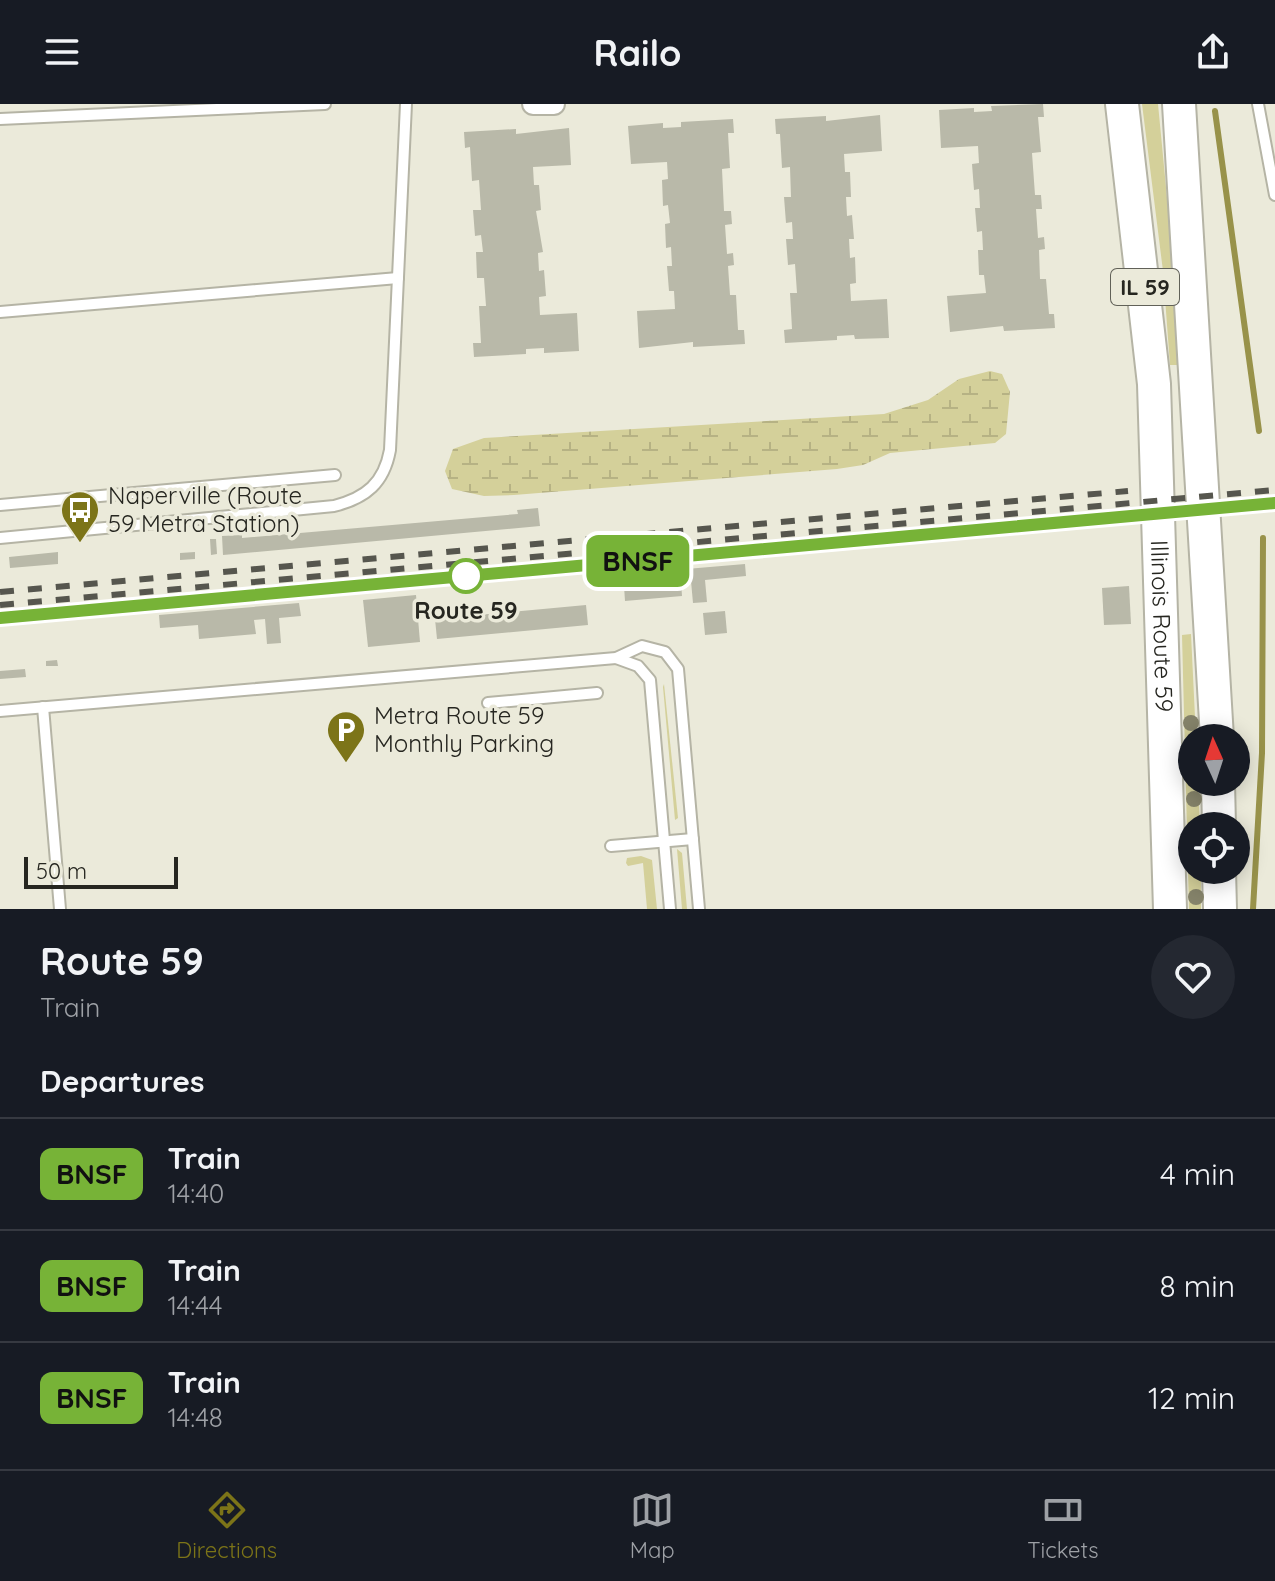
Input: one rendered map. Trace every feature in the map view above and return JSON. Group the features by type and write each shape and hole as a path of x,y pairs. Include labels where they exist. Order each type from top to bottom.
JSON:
{"main road":[{"name":"Illinois Route 59","path":"1122,104 1154,384 1170,909"},
{"name":"Illinois Route 59","path":"1179,104 1216,724"},
{"path":"1219,884 1220,909"}],"street":[{"path":"533,104 554,104"}],"lane":[{"path":"0,119 325,104"},
{"path":"0,538 334,506 362,497 381,480 390,450 406,104"},
{"path":"1258,104 1275,195"},
{"path":"0,312 398,278"},
{"path":"0,505 335,475"},
{"path":"0,711 616,658 642,646 665,652 678,669 699,909"},
{"path":"616,658 638,666 650,680 670,909"},
{"path":"488,703 597,693"},
{"path":"43,707 60,909"},
{"path":"611,846 693,839"}],"green space":[{"path":"1142,104 1158,104 1173,260 1178,365 1170,365 1163,271"},
{"path":"990,371 1002,374 1010,392 1006,434 995,443 890,453 863,465 837,469 514,495 484,496 452,489 445,471 453,449 484,438 884,414 928,400 959,379"},
{"path":"1191,634 1195,724 1184,724 1182,635"},
{"path":"664,684 678,818 675,820 663,687"},
{"path":"1186,796 1199,796 1199,812 1187,812"},
{"path":"677,849 682,853 687,909 682,909"},
{"path":"641,856 652,860 657,909 647,909 643,863 628,866 626,863 627,858"},
{"path":"1188,884 1201,884 1201,909 1189,909"}],"building":[{"path":"1043,104 1044,117 1038,117 1041,152 1032,153 1035,195 1041,195 1042,209 1036,209 1038,238 1044,237 1045,249 1039,250 1040,279 1046,279 1049,314 1054,314 1055,328 1004,331 1003,326 950,332 947,296 986,293 984,275 979,275 978,250 983,250 982,231 977,232 975,208 980,208 979,189 974,190 972,164 979,163 978,146 941,148 939,110 974,108 974,112 992,111 991,106"},
{"path":"880,115 882,151 844,154 845,172 850,172 851,197 846,197 847,216 852,215 854,239 849,239 850,258 855,257 856,283 850,284 851,301 887,299 889,338 855,339 854,335 837,336 837,340 785,343 784,330 792,329 790,293 797,293 795,264 788,265 786,239 793,239 792,222 786,223 784,197 791,197 790,167 782,168 780,134 776,134 775,119 826,116 826,121"},
{"path":"733,119 734,133 728,133 730,168 722,169 724,211 731,211 732,224 725,225 727,254 733,253 734,265 728,266 730,295 736,295 738,330 744,330 745,344 693,347 693,342 639,348 637,311 675,309 674,291 669,291 667,266 672,266 671,247 666,248 665,224 670,223 668,205 663,206 662,180 668,179 667,162 631,164 628,126 663,123 663,128 681,127 681,122"},
{"path":"569,128 571,165 533,167 534,185 539,185 541,210 536,211 543,252 538,253 539,271 544,270 546,296 539,297 540,315 577,313 579,351 544,353 544,348 526,349 526,354 474,357 473,343 481,343 479,306 486,306 484,278 477,278 476,252 483,252 481,235 475,236 473,210 481,210 479,180 472,181 470,147 465,148 464,132 516,129 516,134"},
{"path":"538,508 540,526 223,555 222,536 242,535 242,538 518,514 517,510"},
{"path":"210,539 216,539 217,554 211,555"},
{"path":"58,552 58,564 10,568 9,557"},
{"path":"195,552 195,559 180,560 180,553"},
{"path":"745,564 746,576 705,580 707,602 693,603 691,581 681,581 682,596 625,601 624,586 605,588 604,576"},
{"path":"1129,586 1131,624 1104,625 1102,588"},
{"path":"416,595 420,642 368,647 363,600"},
{"path":"299,603 301,616 279,618 281,643 267,644 265,619 254,620 256,634 199,639 198,625 160,628 159,615"},
{"path":"586,605 588,625 437,639 435,619"},
{"path":"725,611 727,633 705,635 703,613"},
{"path":"57,660 58,666 46,666 46,661"},
{"path":"25,669 26,677 0,679 0,671"}],"waterway":[{"path":"1215,111 1259,431"},
{"path":"1253,909 1262,753 1263,538"}],"railway":[{"path":"0,605 1275,490"},
{"path":"0,592 1128,491"},
{"path":"0,618 1275,503"}],"train":[{"name":"BNSF","path":"0,618 1275,503"}],"place":[{"name":"Naperville (Route 59 Metra Station)","path":"80,544"},
{"name":"Route 59","path":"466,576"},
{"name":"Metra Route 59 Monthly Parking","path":"346,764"}]}
